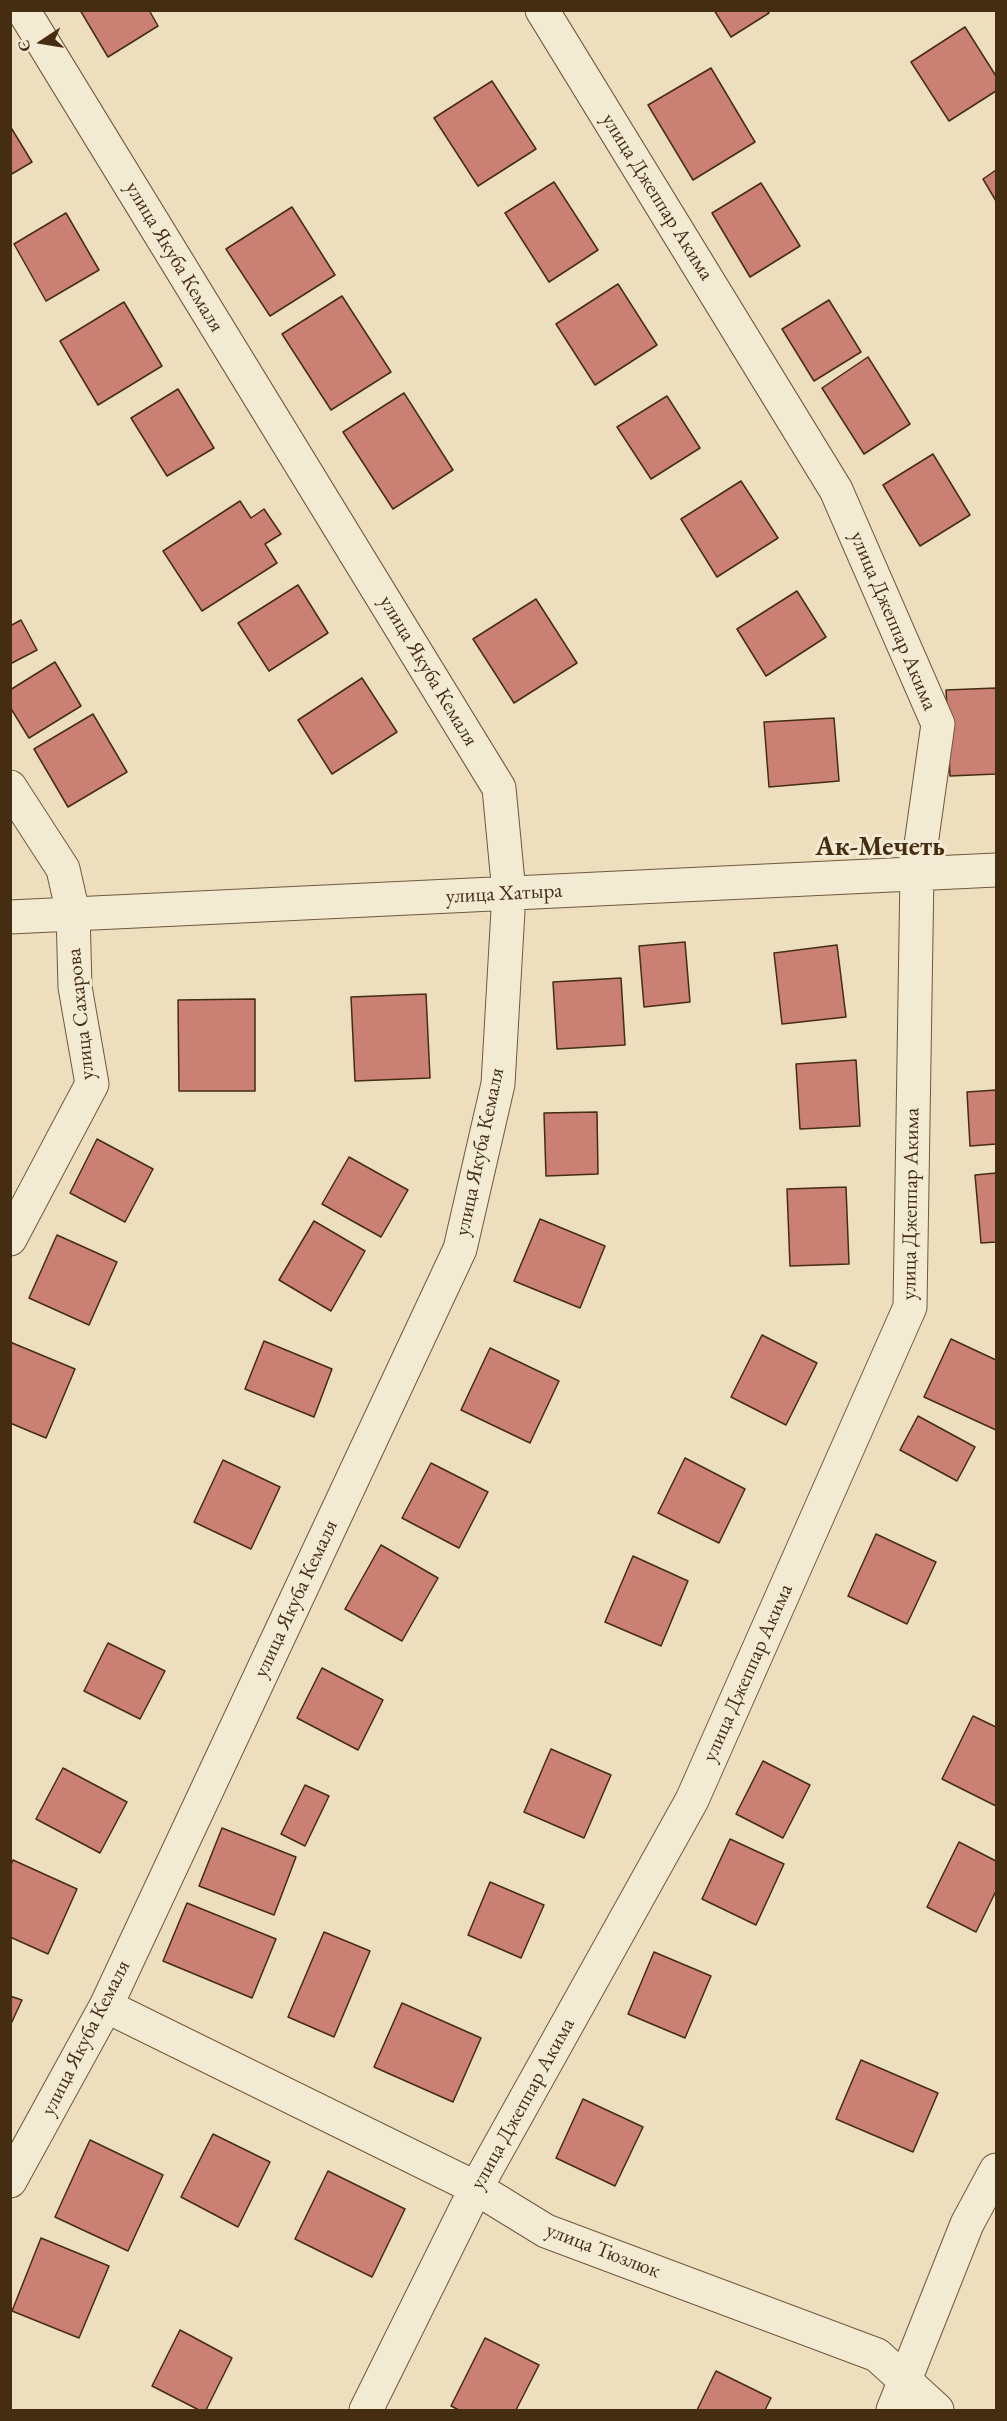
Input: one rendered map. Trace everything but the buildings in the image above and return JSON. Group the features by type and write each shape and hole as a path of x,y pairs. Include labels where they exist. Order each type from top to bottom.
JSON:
{"street":[{"name":"улица Якуба Кемаля","path":"10,2181 106,2006 460,1249 498,1084 509,893 499,788 24,10"},
{"name":"улица Джеппар Акима","path":"366,2410 476,2187 692,1800 910,1307 917,873 938,724 836,489 542,10"},
{"name":"улица Сахарова","path":"10,787 63,869 73,913 75,987 92,1084 10,1239"},
{"name":"улица Хатыра","path":"10,917 996,870"},
{"name":"улица Тюзлюк","path":"106,2006 476,2187 546,2231 877,2355 937,2410"},
{"path":"893,2410 967,2224 996,2170"}],"district":[{"name":"Ак-Мечеть","path":"880,848"}]}
